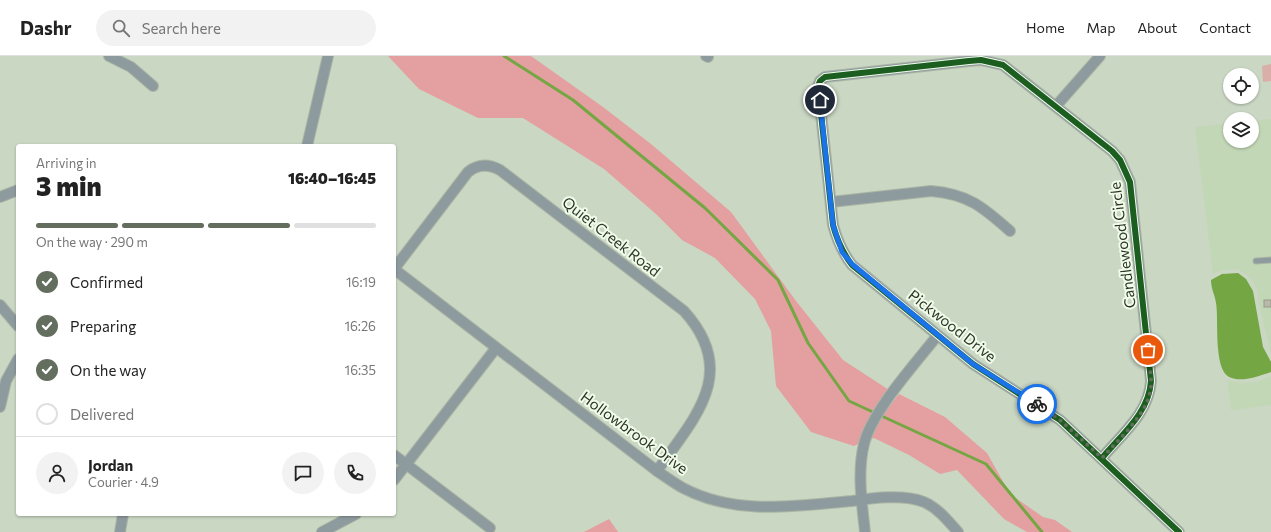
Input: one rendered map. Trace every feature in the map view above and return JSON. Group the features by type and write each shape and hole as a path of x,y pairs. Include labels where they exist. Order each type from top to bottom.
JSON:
{"street":[{"path":"109,56 131,67 153,86"},
{"path":"307,144 328,56"},
{"path":"1056,106 1100,56"},
{"name":"Candlewood Circle","path":"820,81 825,76 981,60 1003,65 1112,151 1126,170 1130,182 1151,381 1150,392 1142,411 1102,458"},
{"name":"Pickwood Drive","path":"820,81 818,86 832,202 833,225 836,239 845,256 852,264 937,336 1001,383 1060,420 1179,532"},
{"name":"Quiet Creek Road","path":"396,266 468,172 476,167 485,165 500,170 684,311 704,340 710,367 706,395 701,408 657,471"},
{"path":"0,197 16,191"},
{"path":"832,202 931,192 948,192 973,201 1010,230"},
{"name":"Hollowbrook Drive","path":"396,271 657,471 683,488 702,496 737,505 773,508 862,500 907,498 936,508 958,532"},
{"path":"0,305 16,324"},
{"path":"865,532 861,462 863,446 869,428 876,414 937,336"},
{"path":"396,478 496,348"},
{"path":"0,407 6,381 16,363"},
{"path":"396,457 490,528"},
{"path":"120,532 123,516"},
{"path":"322,532 352,516"}],"lane":[{"path":"1256,261 1271,260"}],"shaded area":[{"path":"388,56 531,56 603,107 651,144 731,212 796,301 843,360 889,390 867,422 858,444 854,446 811,432 776,386 771,331 755,299 715,258 682,240 656,214 604,169 523,118 478,118 419,89"},
{"path":"1271,64 1271,81 1263,82 1262,66"},
{"path":"1271,119 1271,352 1259,304 1258,291 1251,278 1238,269 1222,270 1213,274 1195,127 1223,124 1223,148 1259,148 1259,120"},
{"path":"1238,273 1246,279 1253,291 1263,347 1271,362 1271,372 1245,379 1234,379 1229,377 1224,372 1221,364 1218,343 1217,310 1211,283 1211,280 1222,274"},
{"path":"1271,376 1271,405 1231,410 1227,380 1241,383 1257,382"},
{"path":"899,394 945,417 987,453 1010,494 1043,517 1055,520 1072,532 1027,532 1004,519 957,470 940,474 909,455 874,438 870,439 881,417"},
{"path":"609,519 618,532 584,532"}],"building":[{"path":"1264,300 1271,300 1271,307 1264,307"}],"waterway":[{"path":"504,56 573,100 705,208 778,280 808,343 849,401 986,464 1042,532"}],"cycle path":[{"path":"1102,458 1126,432 1140,413 1149,393 1151,381 1130,182 1120,160 1112,151 1003,65 981,60 825,77 820,81 818,86 833,225 840,246 852,265 973,364 1060,420 1179,532"}],"way so far":[{"path":"1037,404 1060,420 1102,458 1142,411 1147,402 1151,381 1148,350"}],"route":[{"path":"820,100 832,202 831,210 833,225 836,239 842,252 864,275 937,336 973,364 1001,383 1037,404"}]}
